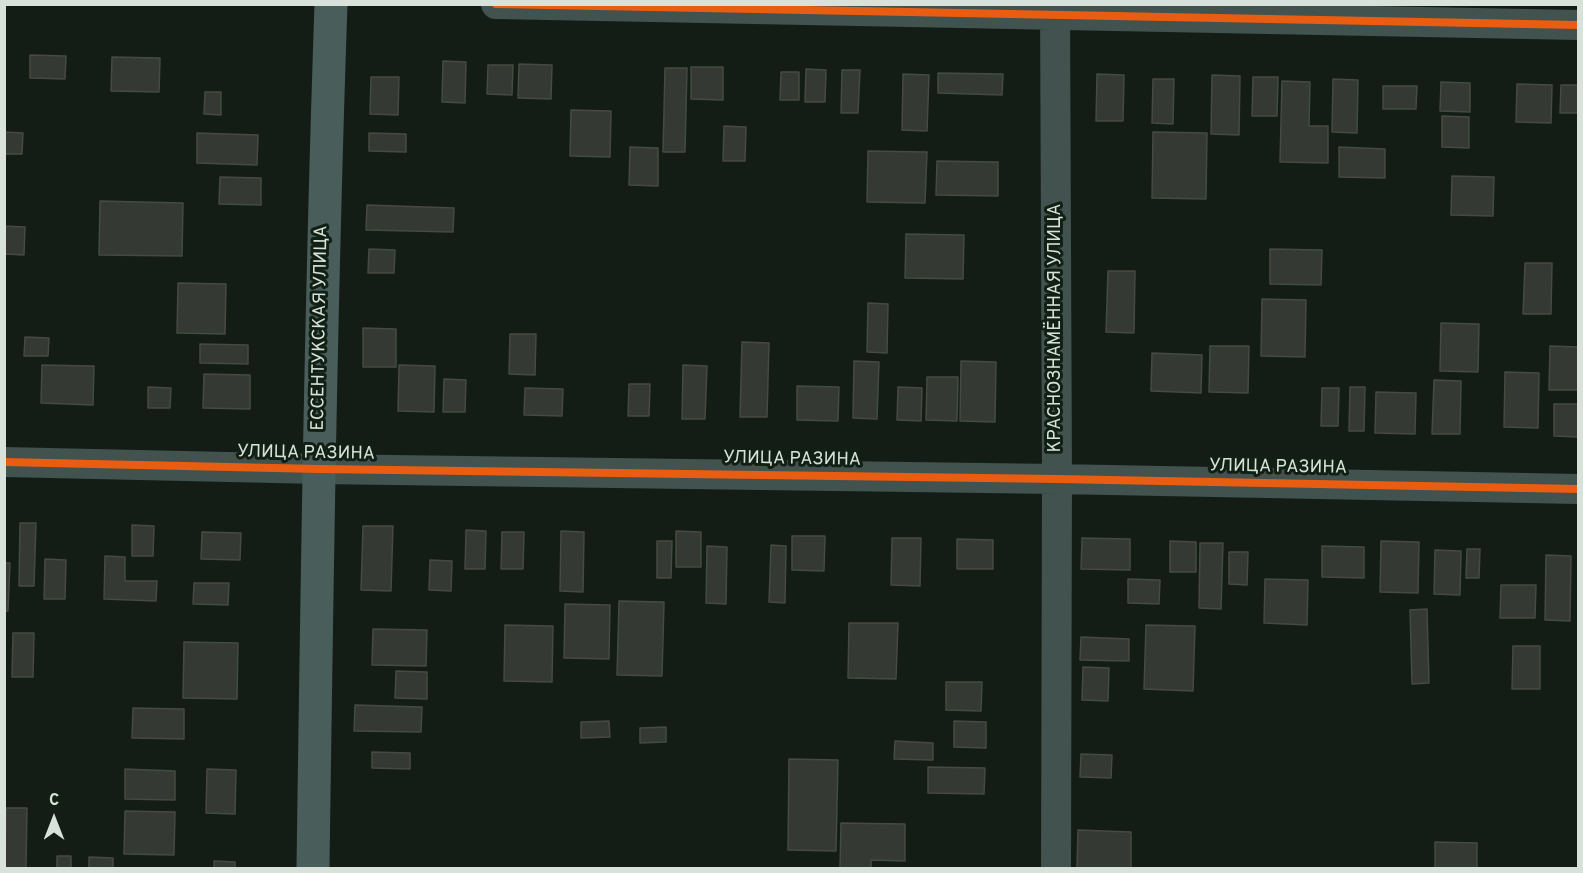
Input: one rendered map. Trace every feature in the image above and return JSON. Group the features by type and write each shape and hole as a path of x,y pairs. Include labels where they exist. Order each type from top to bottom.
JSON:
{"street":[{"name":"ЕССЕНТУКСКАЯ УЛИЦА","path":"314,868 324,207 331,4"},
{"path":"496,4 1055,10 1578,25"},
{"name":"КРАСНОЗНАМЁННАЯ УЛИЦА","path":"1055,10 1056,868"},
{"name":"УЛИЦА РАЗИНА","path":"4,462 1578,489"}],"building":[{"path":"30,55 66,56 65,79 30,78"},
{"path":"112,57 160,58 159,92 111,91"},
{"path":"443,61 466,62 465,103 442,102"},
{"path":"519,64 552,65 551,99 518,98"},
{"path":"488,65 513,65 512,95 487,94"},
{"path":"691,67 723,67 723,100 691,99"},
{"path":"665,68 687,68 685,152 663,152"},
{"path":"806,69 826,70 825,102 805,102"},
{"path":"842,70 860,70 858,113 841,113"},
{"path":"781,72 799,72 799,100 780,100"},
{"path":"938,73 1003,74 1002,95 938,93"},
{"path":"903,74 929,75 927,131 902,130"},
{"path":"1097,74 1124,75 1123,121 1096,121"},
{"path":"1212,75 1240,76 1239,135 1211,134"},
{"path":"371,77 399,77 398,115 370,114"},
{"path":"1253,77 1278,77 1277,116 1252,116"},
{"path":"1153,79 1174,79 1173,124 1152,123"},
{"path":"1333,79 1358,80 1357,133 1332,132"},
{"path":"1282,81 1310,82 1309,126 1328,126 1328,163 1280,162"},
{"path":"1441,82 1470,83 1470,112 1440,111"},
{"path":"1517,84 1552,85 1551,123 1516,122"},
{"path":"1561,85 1578,85 1578,113 1560,113"},
{"path":"1383,86 1417,86 1416,109 1383,109"},
{"path":"205,92 221,92 221,115 204,114"},
{"path":"571,110 611,111 610,157 570,156"},
{"path":"1442,116 1469,117 1469,148 1442,147"},
{"path":"724,126 746,127 745,161 723,161"},
{"path":"4,132 23,133 22,154 4,154"},
{"path":"1153,132 1207,133 1206,199 1152,198"},
{"path":"197,133 258,135 257,165 197,163"},
{"path":"369,133 406,134 406,152 369,151"},
{"path":"630,147 658,148 658,186 629,185"},
{"path":"1339,147 1385,149 1385,178 1339,177"},
{"path":"868,151 927,152 925,203 867,202"},
{"path":"937,161 998,162 998,196 936,195"},
{"path":"1452,176 1494,177 1493,216 1451,215"},
{"path":"220,177 261,178 261,205 219,204"},
{"path":"100,201 183,203 182,256 99,255"},
{"path":"367,205 454,208 453,232 366,230"},
{"path":"4,226 25,227 24,255 4,254"},
{"path":"906,234 964,235 963,279 905,278"},
{"path":"369,249 395,250 394,273 368,273"},
{"path":"1270,249 1322,250 1321,285 1270,284"},
{"path":"1525,263 1552,263 1551,314 1523,314"},
{"path":"1108,271 1135,271 1134,333 1106,332"},
{"path":"178,283 226,284 225,334 177,333"},
{"path":"1262,299 1306,300 1305,357 1261,356"},
{"path":"868,303 888,304 887,353 867,352"},
{"path":"1441,323 1479,324 1478,372 1440,371"},
{"path":"363,328 396,329 396,367 363,367"},
{"path":"510,334 536,334 535,375 509,374"},
{"path":"25,337 49,338 48,356 24,356"},
{"path":"742,342 769,343 767,417 740,417"},
{"path":"200,344 248,345 248,364 200,363"},
{"path":"1210,346 1249,346 1248,393 1209,392"},
{"path":"1550,346 1578,347 1578,390 1549,390"},
{"path":"1152,353 1202,355 1201,393 1151,391"},
{"path":"854,361 879,362 877,419 853,418"},
{"path":"961,361 996,362 995,422 960,421"},
{"path":"42,365 94,366 93,405 41,403"},
{"path":"399,365 435,366 434,412 398,411"},
{"path":"683,365 707,366 705,419 682,419"},
{"path":"1505,372 1539,373 1538,428 1504,427"},
{"path":"204,374 250,375 250,409 203,408"},
{"path":"927,377 958,377 957,421 926,420"},
{"path":"444,379 466,380 465,412 443,412"},
{"path":"1434,380 1461,381 1460,434 1432,434"},
{"path":"629,384 650,384 649,416 628,416"},
{"path":"797,386 839,387 838,421 797,420"},
{"path":"148,387 171,388 170,408 148,408"},
{"path":"898,387 922,388 921,421 897,420"},
{"path":"1350,387 1365,387 1364,431 1349,431"},
{"path":"525,388 563,389 562,416 524,415"},
{"path":"1322,388 1339,388 1338,426 1321,426"},
{"path":"1376,392 1416,393 1415,434 1375,433"},
{"path":"1554,404 1578,404 1578,437 1554,436"},
{"path":"20,523 36,523 34,586 19,586"},
{"path":"132,525 154,526 153,556 132,556"},
{"path":"363,526 393,526 391,591 361,590"},
{"path":"466,530 486,531 485,569 465,569"},
{"path":"561,531 584,532 583,592 560,591"},
{"path":"676,531 701,532 701,567 676,567"},
{"path":"202,532 241,533 240,560 201,559"},
{"path":"502,532 524,532 523,569 501,569"},
{"path":"792,536 825,536 824,571 792,570"},
{"path":"892,538 921,538 920,586 891,585"},
{"path":"1082,538 1130,539 1130,570 1081,569"},
{"path":"957,539 993,540 993,569 957,569"},
{"path":"657,541 672,541 671,578 657,578"},
{"path":"1170,541 1196,542 1196,572 1170,572"},
{"path":"1381,541 1419,542 1418,593 1380,592"},
{"path":"1200,543 1223,543 1221,609 1199,608"},
{"path":"771,545 786,546 785,603 769,602"},
{"path":"707,546 727,547 726,604 706,603"},
{"path":"1322,546 1364,547 1364,578 1322,577"},
{"path":"1467,549 1480,549 1479,578 1466,578"},
{"path":"1435,550 1461,551 1460,595 1434,594"},
{"path":"1229,552 1248,552 1247,585 1229,584"},
{"path":"1546,555 1571,556 1570,621 1545,620"},
{"path":"105,556 125,557 125,581 157,581 156,601 104,599"},
{"path":"45,559 66,560 65,599 44,599"},
{"path":"430,560 452,561 451,591 429,590"},
{"path":"4,563 10,563 8,611 4,611"},
{"path":"1128,579 1160,580 1159,604 1128,603"},
{"path":"1265,579 1308,580 1307,625 1264,623"},
{"path":"194,583 229,583 228,605 193,604"},
{"path":"1501,585 1536,585 1535,618 1500,618"},
{"path":"619,601 664,602 662,676 617,675"},
{"path":"565,604 610,605 609,659 564,658"},
{"path":"1427,609 1429,683 1412,684 1410,610"},
{"path":"849,623 898,623 896,679 848,678"},
{"path":"505,625 553,626 552,682 504,681"},
{"path":"1146,625 1195,626 1193,691 1144,689"},
{"path":"373,629 427,630 426,666 372,665"},
{"path":"13,633 34,633 33,677 12,677"},
{"path":"1081,637 1129,639 1129,661 1080,660"},
{"path":"184,642 238,643 237,699 183,698"},
{"path":"1513,646 1540,646 1540,689 1512,689"},
{"path":"1083,667 1109,668 1108,701 1082,700"},
{"path":"396,671 427,672 427,699 395,698"},
{"path":"946,682 982,682 981,711 946,710"},
{"path":"355,705 422,707 421,732 354,731"},
{"path":"133,708 184,709 184,739 132,738"},
{"path":"609,721 610,737 581,738 581,722"},
{"path":"954,721 986,722 986,748 954,747"},
{"path":"666,727 666,742 640,743 640,728"},
{"path":"895,741 933,743 933,760 894,759"},
{"path":"372,752 410,753 410,769 372,768"},
{"path":"1081,754 1112,755 1111,778 1080,777"},
{"path":"789,759 838,760 836,851 788,850"},
{"path":"928,767 985,768 984,794 928,793"},
{"path":"125,769 175,771 175,800 125,799"},
{"path":"207,769 236,770 235,814 206,813"},
{"path":"6,808 27,808 26,868 5,868"},
{"path":"125,811 175,812 174,855 124,854"},
{"path":"841,823 905,824 905,861 871,860 871,868 840,868"},
{"path":"1078,830 1131,832 1131,868 1077,868"},
{"path":"1435,842 1477,843 1477,868 1435,868"},
{"path":"57,856 71,856 71,868 57,868"},
{"path":"89,857 113,858 113,868 89,868"},
{"path":"214,861 235,862 235,868 214,868"}],"cycle path":[{"path":"496,4 1578,25"},
{"path":"4,462 1578,489"}]}
